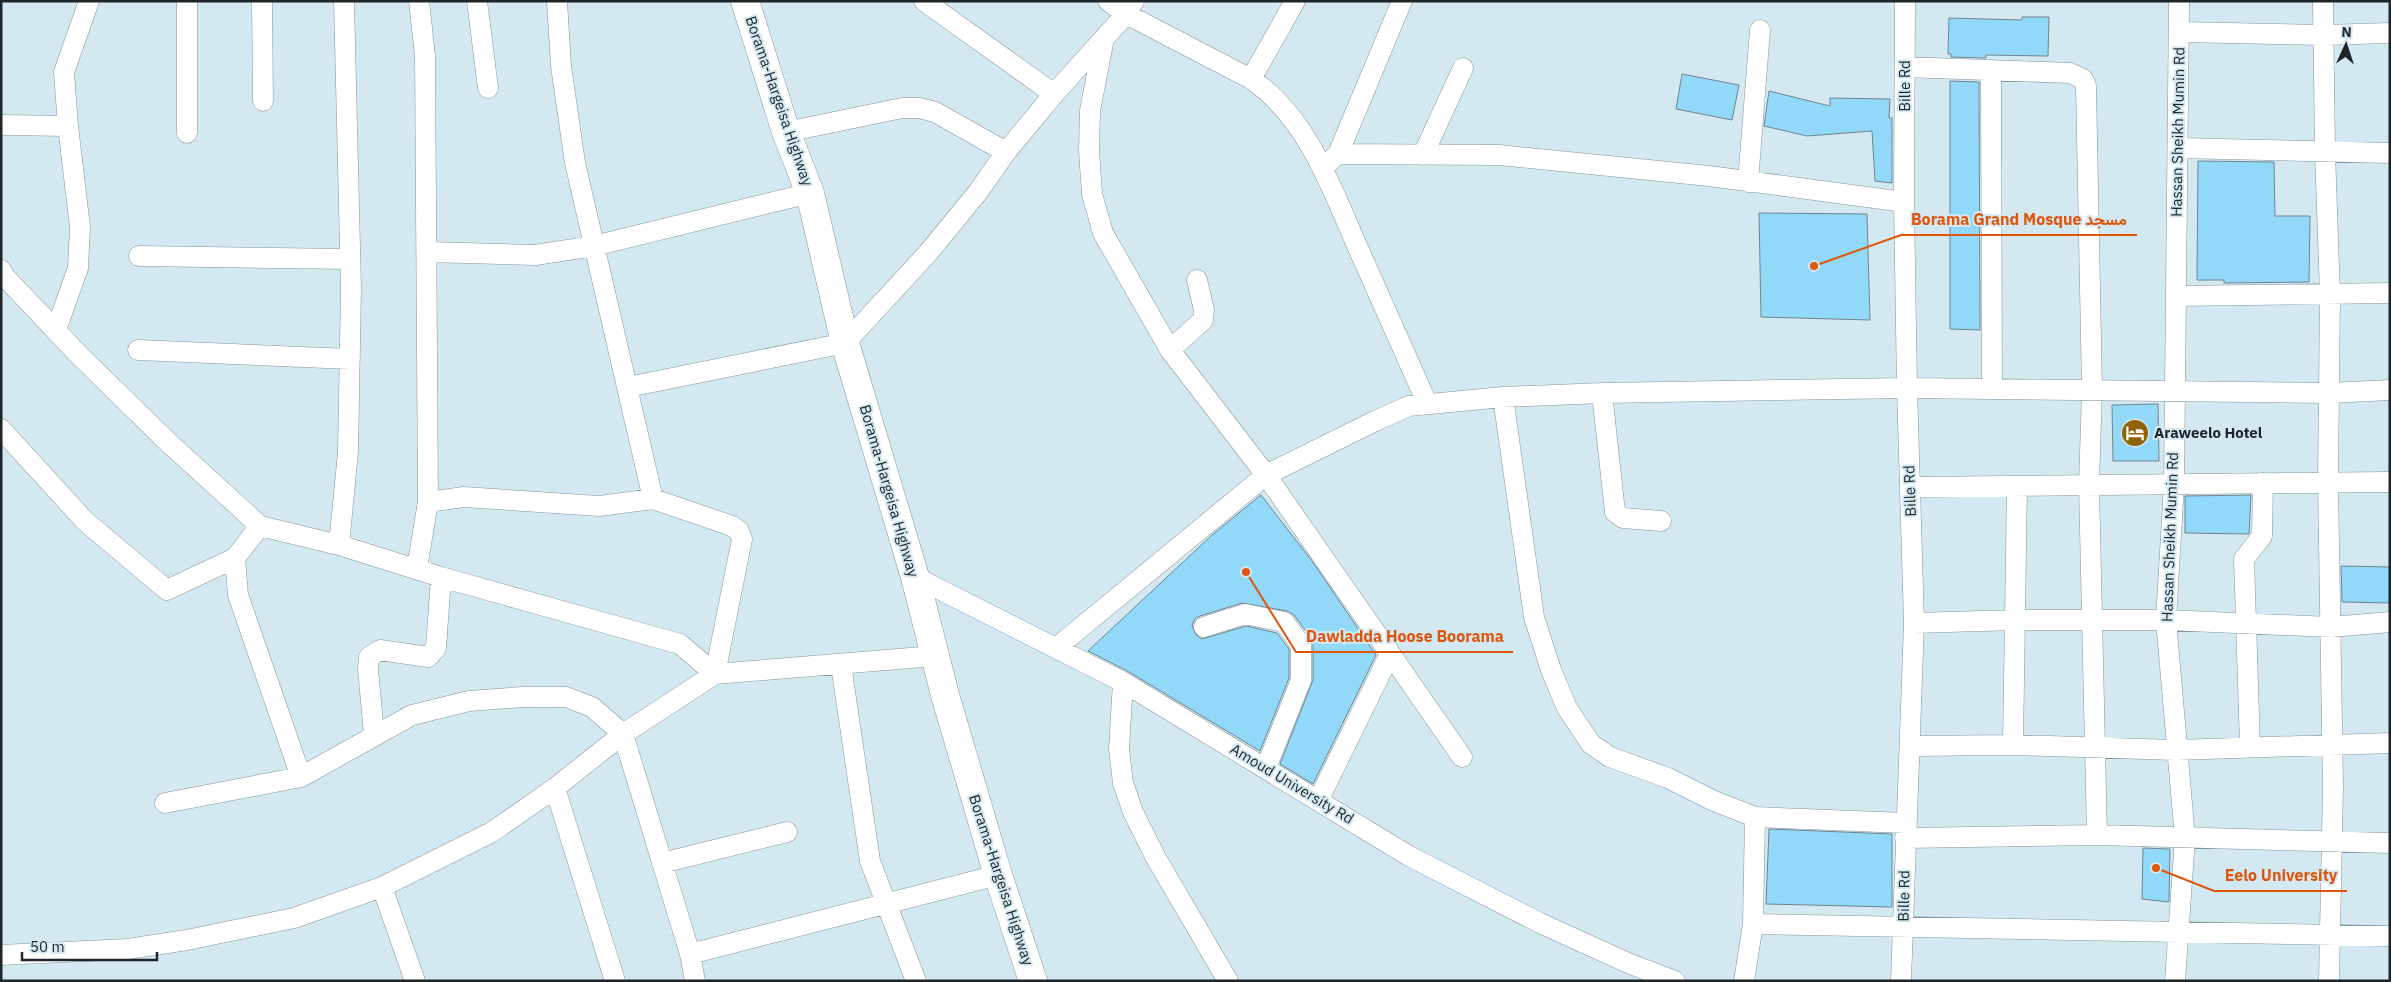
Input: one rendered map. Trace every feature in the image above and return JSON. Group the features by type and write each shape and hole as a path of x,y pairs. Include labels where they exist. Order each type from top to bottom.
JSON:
{"highway":[{"name":"Borama-Hargeisa Highway","path":"745,1 786,132 810,193 845,343 915,578 944,696 998,875 1033,981"}],"street":[{"path":"56,330 78,268 80,227 68,126 64,72 89,1"},
{"path":"187,1 187,133"},
{"path":"262,1 263,101"},
{"path":"339,545 348,452 350,359 350,259 344,1"},
{"path":"417,568 428,502 425,56 419,1"},
{"path":"477,1 488,88"},
{"path":"557,1 561,66 574,153 653,499"},
{"path":"924,1 1054,94"},
{"path":"1108,1 1130,8 1251,79 1263,87 1288,112 1322,168 1427,403"},
{"path":"1251,79 1295,1"},
{"path":"1322,168 1338,154 1402,1"},
{"name":"Bille Rd","path":"1901,981 1914,623 1904,202 1905,1"},
{"name":"Hassan Sheikh Mumin Rd","path":"2175,981 2185,838 2166,620 2174,484 2179,1"},
{"path":"2323,1 2325,152 2330,294 2328,482 2333,843 2329,981"},
{"path":"628,387 845,343 928,253 978,192 1006,152 1130,8"},
{"path":"1748,182 1760,30"},
{"path":"2180,32 2324,35 2390,33"},
{"path":"1104,38 1090,111 1089,151 1092,194 1103,233 1170,350 1266,475 1462,757"},
{"path":"1423,155 1463,68"},
{"path":"1906,68 2070,73 2083,79 2086,86 2092,390 2089,485 2097,835"},
{"path":"1991,70 1992,389"},
{"path":"786,132 902,108 919,108 934,112 1006,152"},
{"path":"1,125 68,126"},
{"path":"2178,148 2390,153"},
{"path":"1338,154 1499,155 1748,182 1904,202"},
{"path":"427,252 535,255 594,246 810,193"},
{"path":"139,256 350,259"},
{"path":"1,270 5,277 56,330 169,443 260,526 339,545 441,577 680,644 715,674"},
{"path":"1170,350 1203,320 1204,310 1197,280"},
{"path":"2176,296 2390,293"},
{"path":"138,350 350,359"},
{"path":"1056,648 1266,475 1374,421 1409,406 1503,397 1602,393 1907,388 2329,393 2390,390"},
{"path":"1602,393 1615,512 1622,518 1661,521"},
{"path":"1503,397 1534,617 1551,670 1578,727 1591,744 1610,757 1668,778 1714,801 1756,817 1906,830 2333,843 2390,843"},
{"path":"1,429 86,521 167,590 235,558 260,526"},
{"path":"1910,487 2390,482"},
{"path":"2250,746 2248,624 2244,559 2262,536 2264,483"},
{"path":"2013,745 2017,486"},
{"path":"428,502 464,496 599,506 653,499 732,526 739,531 742,540 715,674"},
{"path":"235,558 238,595 302,777"},
{"path":"374,734 368,669 369,657 380,650 428,657 432,654 436,648 441,577"},
{"name":"Amoud University Rd","path":"915,578 1123,682 1319,799 1410,856 1505,905 1628,963 1674,981"},
{"path":"1204,627 1245,614 1284,622 1301,645 1301,680 1266,768"},
{"path":"1914,623 2015,620 2166,620 2331,627 2390,622"},
{"path":"1319,799 1390,654"},
{"path":"1,955 128,949 187,940 294,918 382,887 492,832 554,788 622,734 715,674 935,656"},
{"path":"841,665 870,861 916,981"},
{"path":"1123,682 1119,749 1123,783 1133,812 1156,858 1228,981"},
{"path":"165,803 302,777 374,734 412,715 469,701 523,697 566,697 592,708 622,734 690,954 695,981"},
{"path":"1910,746 2013,745 2176,750 2250,746 2390,743"},
{"path":"554,788 615,981"},
{"path":"1744,981 1753,924 1756,817"},
{"path":"662,863 787,832"},
{"path":"690,954 998,875"},
{"path":"382,887 415,981"},
{"path":"1753,924 2390,936"}],"building":[{"path":"2022,17 2049,17 2048,56 1986,55 1986,58 1951,57 1951,54 1948,54 1949,18 2022,20"},
{"path":"1682,74 1739,85 1732,120 1676,109"},
{"path":"1950,81 1979,82 1980,330 1950,329"},
{"path":"1769,91 1830,106 1830,98 1890,99 1889,118 1892,118 1892,183 1875,181 1872,131 1807,136 1764,126"},
{"path":"2198,161 2274,162 2275,216 2310,216 2309,282 2224,283 2224,280 2197,280"},
{"path":"1759,213 1867,214 1870,320 1761,317"},
{"name":"Araweelo Hotel","path":"2158,404 2159,461 2113,461 2112,405"},
{"path":"1261,495 1312,561 1376,655 1313,784 1280,764 1313,680 1313,645 1311,638 1294,615 1287,611 1242,603 1200,616 1195,619 1192,625 1196,635 1202,639 1246,626 1277,633 1289,649 1289,678 1260,751 1129,672 1088,651 1212,535"},
{"path":"2251,495 2249,534 2185,533 2185,496"},
{"path":"2341,566 2390,567 2390,603 2342,602"},
{"path":"1769,829 1892,834 1892,907 1766,904"},
{"path":"2143,848 2170,849 2169,902 2142,899"}],"place":[{"name":"Borama Grand Mosque مسجد","path":"1814,266"},
{"name":"Araweelo Hotel","path":"2135,433"},
{"name":"Dawladda Hoose Boorama","path":"1246,572"},
{"name":"Eelo University","path":"2156,868"}]}
